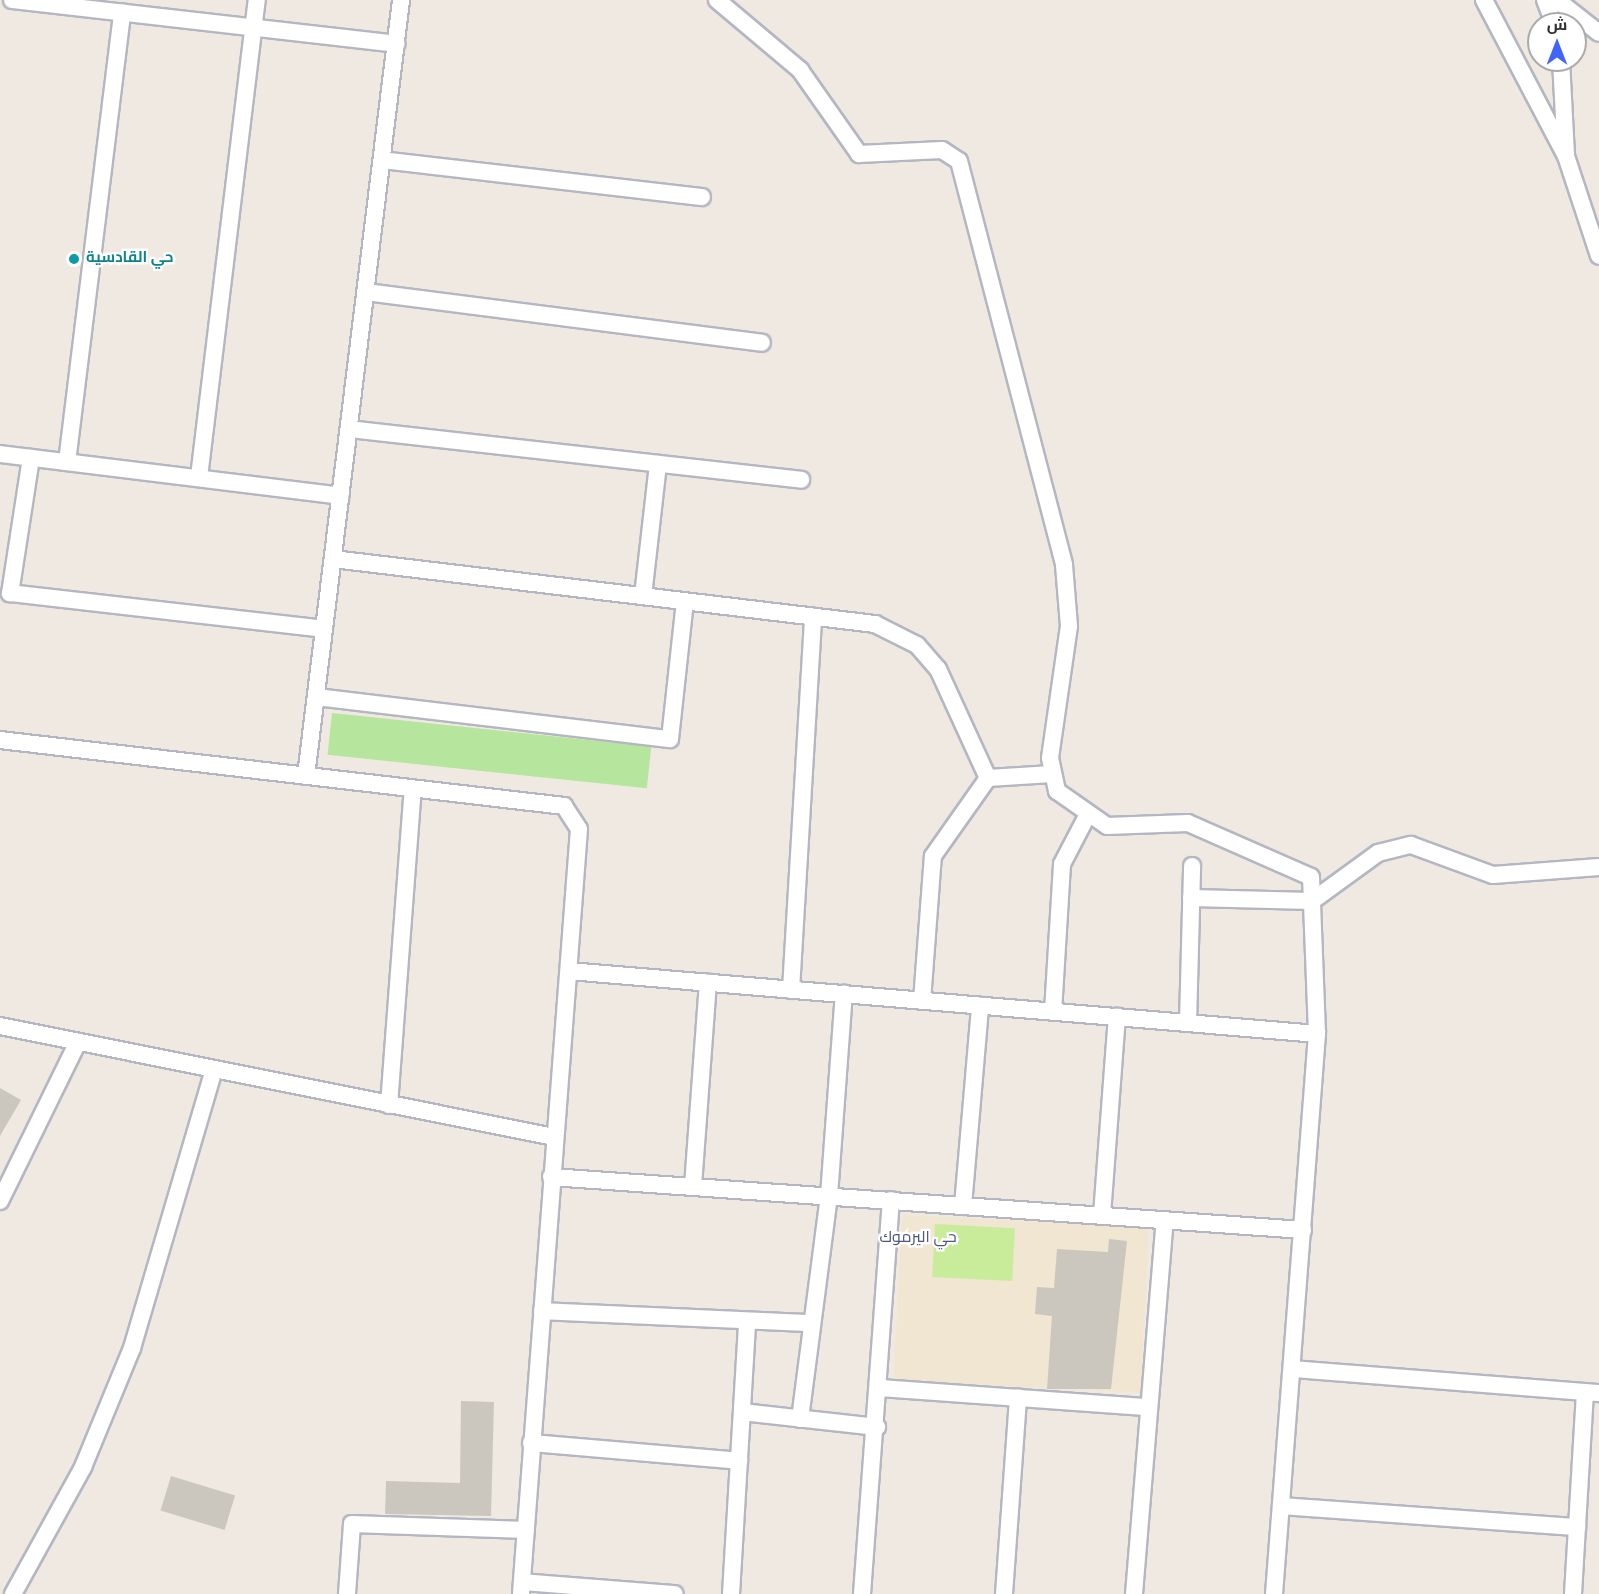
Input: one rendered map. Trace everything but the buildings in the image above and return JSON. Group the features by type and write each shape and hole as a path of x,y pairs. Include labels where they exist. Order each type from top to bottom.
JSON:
{"street":[{"path":"12,0 396,44"},
{"path":"199,477 255,27 256,0"},
{"path":"306,776 401,0"},
{"path":"717,0 800,70 859,154 942,150 959,161 1064,565 1070,626 1050,749 1052,774 1059,794 1112,828 1188,823 1311,877 1317,1034 1274,1594"},
{"path":"1484,0 1566,156 1599,256"},
{"path":"1557,0 1599,33"},
{"path":"67,462 122,12"},
{"path":"1562,72 1566,156"},
{"path":"382,160 702,197"},
{"path":"366,292 762,343"},
{"path":"349,429 801,480"},
{"path":"0,454 340,496"},
{"path":"31,458 10,593 324,629"},
{"path":"643,596 658,464"},
{"path":"333,559 875,624 917,645 952,694 988,777"},
{"path":"316,698 670,740 685,602"},
{"path":"790,990 813,617"},
{"path":"0,740 564,806 579,829 521,1588 675,1594"},
{"path":"988,777 1052,774"},
{"path":"922,1000 933,856 988,777"},
{"path":"389,1105 413,789"},
{"path":"1053,1012 1062,864 1088,814"},
{"path":"1191,898 1312,901 1368,859 1400,846 1422,846 1472,870 1507,876 1599,867"},
{"path":"1188,1023 1192,866"},
{"path":"569,971 1317,1034"},
{"path":"693,1186 708,983"},
{"path":"800,1419 810,1323 829,1196 844,994"},
{"path":"963,1206 980,1006"},
{"path":"1102,1215 1117,1017"},
{"path":"0,1026 554,1137"},
{"path":"0,1201 78,1042"},
{"path":"12,1594 79,1476 118,1384 151,1290 213,1070"},
{"path":"551,1177 1303,1230"},
{"path":"862,1594 880,1388 891,1200"},
{"path":"1134,1594 1165,1220"},
{"path":"542,1311 810,1323"},
{"path":"731,1594 747,1321"},
{"path":"1293,1370 1592,1393 1577,1527 1574,1594"},
{"path":"880,1388 1148,1407"},
{"path":"1004,1594 1018,1397"},
{"path":"742,1412 877,1427"},
{"path":"531,1443 739,1461"},
{"path":"1282,1506 1577,1527"},
{"path":"347,1594 352,1524 526,1530"}],"shaded area":[{"path":"902,1215 1149,1228 1140,1393 893,1380"}],"green space":[{"path":"332,713 651,747 647,788 328,755"},
{"path":"935,1224 1015,1228 1012,1281 932,1277"}],"place":[{"name":"حي القادسية","path":"74,259"}],"district":[{"name":"حي اليرموك","path":"918,1238"}]}
